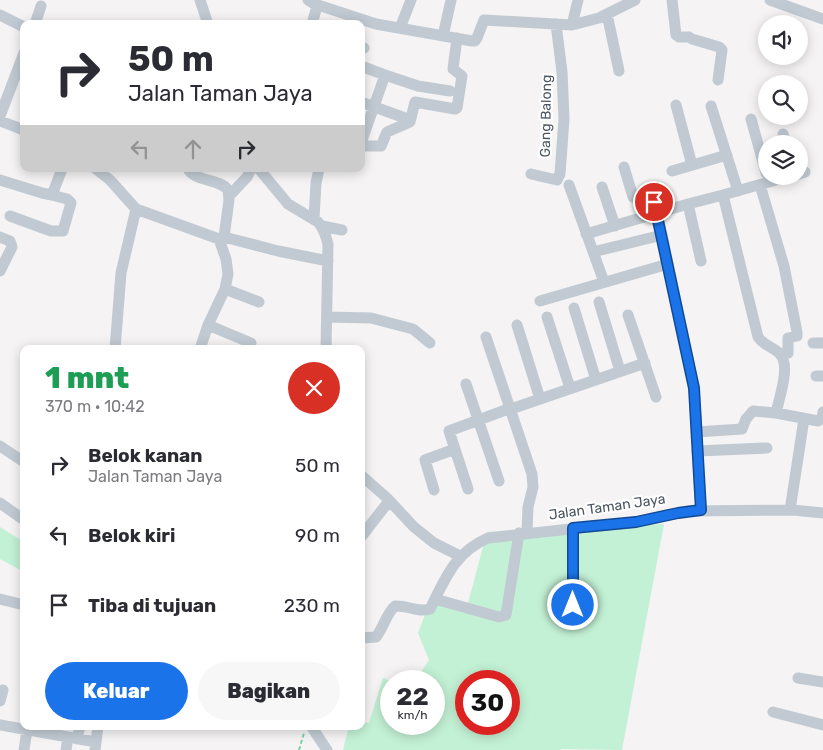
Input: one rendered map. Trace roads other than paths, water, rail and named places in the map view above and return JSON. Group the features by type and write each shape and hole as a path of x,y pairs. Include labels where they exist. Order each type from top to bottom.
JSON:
{"street":[{"path":"200,0 207,20"},
{"path":"400,28 411,0"},
{"path":"443,36 451,0"},
{"path":"572,25 578,0"},
{"path":"365,20 376,24 475,40 482,22 486,20 572,25 607,14 634,0"},
{"path":"672,0 676,35 679,37 689,37 719,47 722,50 718,80"},
{"path":"771,0 823,18"},
{"path":"312,20 312,3 364,20"},
{"path":"36,20 41,6"},
{"path":"0,14 20,26"},
{"path":"607,14 619,72"},
{"name":"Gang Balong","path":"531,174 557,180 560,174 564,120 562,72 556,24"},
{"path":"365,144 382,145 387,132 410,122 415,102 453,109 457,108 462,76 453,69 457,38"},
{"path":"0,116 20,63"},
{"path":"365,67 418,86 450,91"},
{"path":"365,131 385,74"},
{"path":"365,103 405,118"},
{"path":"676,105 692,165"},
{"path":"711,106 738,191"},
{"path":"751,119 758,147"},
{"path":"0,121 20,128"},
{"path":"672,171 727,155"},
{"path":"624,167 633,197 651,191 662,235 694,388 701,510"},
{"path":"52,195 61,172"},
{"path":"100,172 110,180 136,209 221,238 328,260"},
{"path":"190,172 221,184 228,190 230,195"},
{"path":"201,345 208,325 225,289 228,274 221,238 230,195 250,172"},
{"path":"261,172 288,204 318,223 342,230"},
{"path":"318,172 316,183 318,223 328,244 326,345"},
{"path":"0,180 68,199 71,203 63,231 51,231 10,216"},
{"path":"586,234 738,191 758,182"},
{"path":"569,185 604,282"},
{"path":"767,185 797,332 797,336 788,338 788,352 780,354"},
{"path":"602,187 615,226"},
{"path":"723,195 758,337 780,354 785,367 776,413"},
{"path":"688,204 701,261"},
{"path":"115,345 122,273 136,209"},
{"path":"597,251 662,235"},
{"path":"0,237 10,241 12,244 0,271"},
{"path":"540,301 668,264"},
{"path":"225,289 259,302"},
{"path":"599,302 620,371"},
{"path":"574,308 596,380"},
{"path":"628,315 656,397"},
{"path":"326,317 371,318 380,322 413,329 430,343"},
{"path":"547,317 570,388"},
{"path":"208,325 251,343"},
{"path":"516,325 540,399"},
{"path":"365,638 376,637 383,629 394,606 424,611 430,609 435,599 499,617 506,615 533,487 532,474 486,337"},
{"path":"468,488 449,430 645,363"},
{"path":"466,384 500,481"},
{"path":"696,432 742,429 751,412 756,411 818,421 822,418 823,412"},
{"path":"790,510 804,419"},
{"path":"0,446 20,459"},
{"path":"697,451 768,448"},
{"path":"434,490 425,460 455,449"},
{"path":"365,478 414,527 434,543 460,556"},
{"path":"365,532 389,500"},
{"path":"0,503 20,517"},
{"name":"Jalan Taman Jaya","path":"435,599 444,579 460,556 474,544 488,538 636,522 701,510 823,511"},
{"path":"573,528 573,605"},
{"path":"0,600 20,604"},
{"path":"798,678 823,682"},
{"path":"773,712 823,725"},
{"path":"0,725 20,727"},
{"path":"24,750 34,730"},
{"path":"39,730 95,746 97,730"},
{"path":"66,750 77,730"},
{"path":"314,730 327,750"}]}
